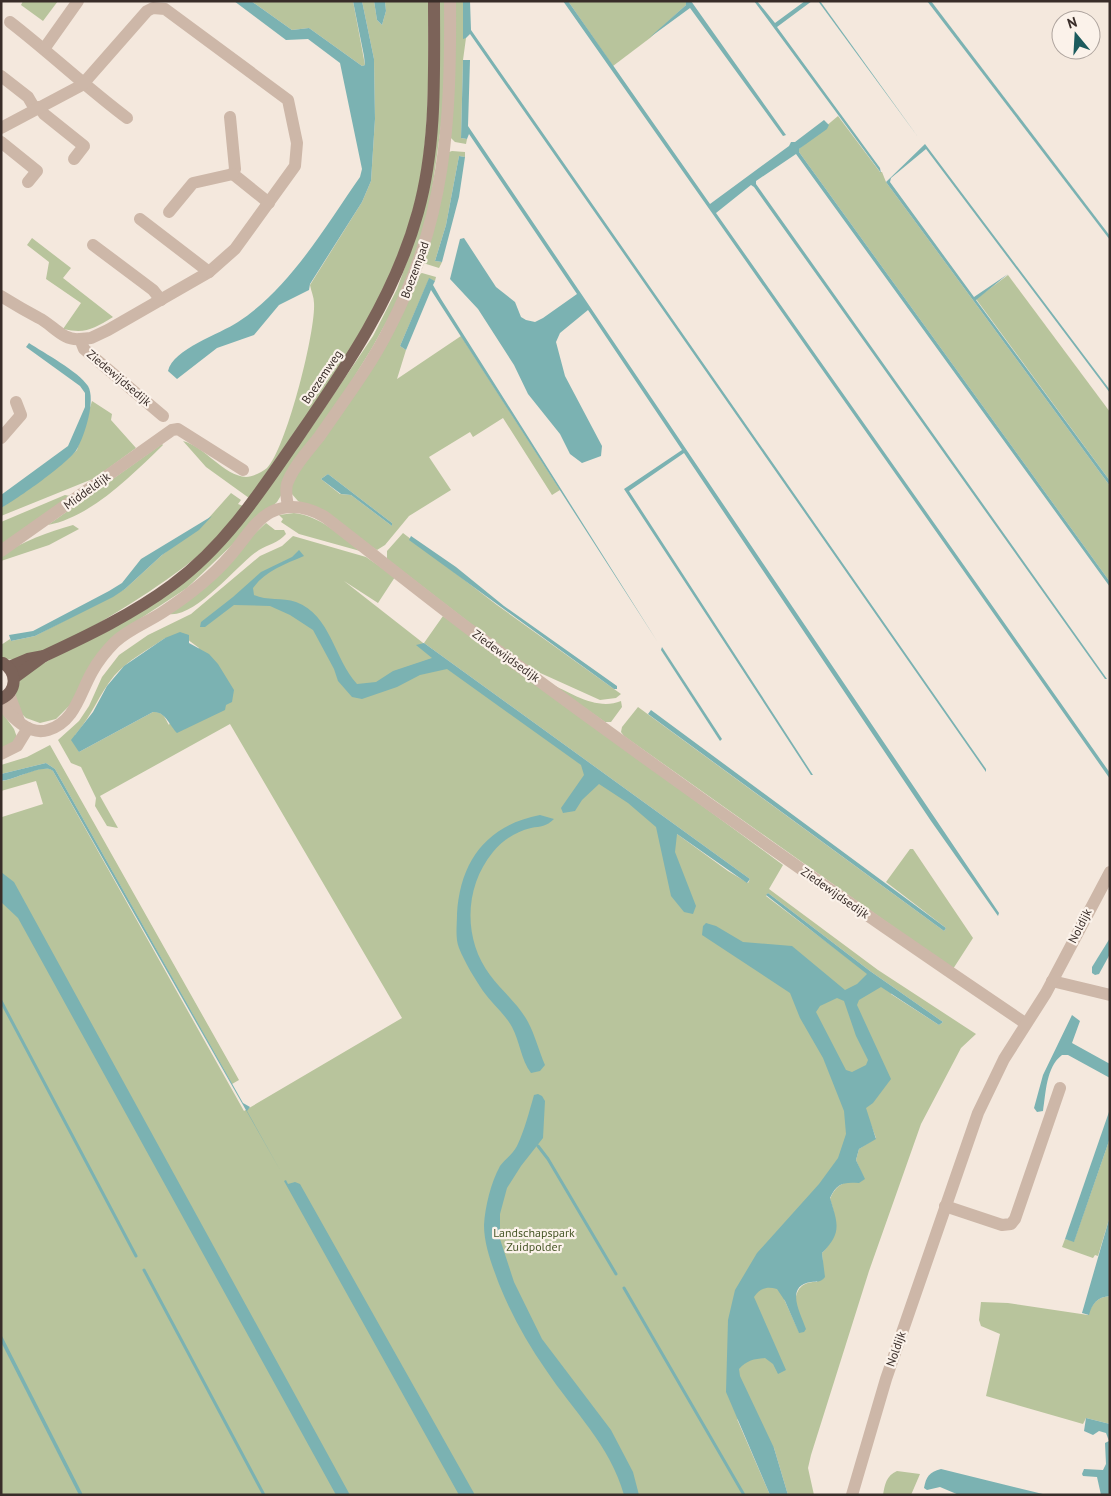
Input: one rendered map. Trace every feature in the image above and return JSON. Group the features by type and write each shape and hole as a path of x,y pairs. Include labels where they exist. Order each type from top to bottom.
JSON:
{"main road":[{"name":"Boezemweg","path":"8,669 44,656 131,611 172,585 208,554 240,520 265,486 367,334 390,290 406,250 426,174 434,92 434,1"},
{"path":"4,699 8,669"}],"street":[{"path":"44,49 78,1"},
{"name":"Boezempad","path":"288,507 286,492 292,474 345,400 388,332 404,301 429,230 446,145 450,1"},
{"path":"1,128 82,84 147,11 153,8 165,9 288,100 294,121 297,154 290,174 235,249 209,272 161,300 108,330 91,338 80,339"},
{"path":"10,22 69,69 82,84 127,118"},
{"path":"1,76 28,96 37,108 84,146 74,158"},
{"path":"230,117 235,169 233,174"},
{"path":"1,142 37,171 28,182"},
{"path":"170,212 193,182 233,174 270,203"},
{"path":"140,219 209,272"},
{"path":"92,245 153,290 161,300"},
{"name":"Ziedewijdsedijk","path":"1,296 28,314 40,318 67,338 80,339 84,349 163,416"},
{"path":"1,438 21,415 16,402"},
{"name":"Middeldijk","path":"1,551 172,430 178,429 242,470"},
{"path":"4,699 23,724 39,731 48,730 63,722 79,703 92,671 116,641 163,612 204,580 229,558 261,519 270,512 288,507"},
{"name":"Ziedewijdsedijk","path":"288,507 303,507 325,517 468,628 612,734 871,919 1025,1023"},
{"path":"1,754 17,746 23,724"},
{"name":"Noldijk","path":"852,1495 886,1379 945,1206 987,1093 1025,1023 1052,981 1110,872"},
{"path":"1052,981 1110,995"},
{"path":"945,1206 1002,1225 1011,1224 1015,1218 1060,1088"}],"green space":[{"path":"23,1 58,1 43,21 21,5"},
{"path":"251,1 353,1 365,65 362,66 309,28 292,30"},
{"path":"362,1 374,1 377,20 382,25 386,11 385,1 428,1 428,85 425,147 412,214 396,259 377,301 354,342 303,421 249,498 206,467 183,441 199,449 230,472 246,477 257,474 267,468 275,457 283,438 291,415 310,338 314,298 310,285 362,202 371,181 375,119 374,59"},
{"path":"440,1 446,1 445,97 428,220 398,301 372,348 277,502 187,588 123,630 70,705 56,719 40,723 26,718 20,712 15,697 20,680 27,673 178,587 307,434 373,336 397,289 418,231"},
{"path":"454,1 463,1 463,38 466,38 463,60 461,138 467,139 466,144 455,142 450,137"},
{"path":"568,1 686,1 687,4 650,38 613,66"},
{"path":"838,116 880,172 882,172 886,182 1110,486 1110,582 799,152 799,149"},
{"path":"449,152 465,152 465,157 459,156 446,225 435,261 442,262 439,268 423,263"},
{"path":"32,238 71,268 63,278 113,317 100,325 84,331 63,329 81,303 46,279 49,262 27,245"},
{"path":"422,273 436,277 435,281 429,279 400,346 406,350 397,379 461,336 560,490 552,495 503,418 473,437 470,432 429,457 451,490 409,516 385,545 377,550 298,501 291,493 290,485 419,274","holes":["328,474 392,523 392,526 351,495 340,494 321,479"]},
{"path":"1008,275 1110,412 1110,481 976,299"},
{"path":"92,401 112,414 111,420 136,448 95,478 1,516 1,508 64,462 77,450"},
{"path":"162,444 124,481 95,504 80,513 48,525"},
{"path":"231,493 241,500 238,504 243,506 207,547 157,587 99,623 41,652 18,659 1,658 1,645 10,639 11,641 35,636 125,589 162,555 206,521"},
{"path":"65,495 70,496 1,545 1,522"},
{"path":"294,513 321,522 360,551 299,534 281,522 283,519 279,515"},
{"path":"266,523 275,530 284,530 286,534 250,557 203,600 179,613 168,614"},
{"path":"73,525 79,529 49,545 1,561 1,556 27,541"},
{"path":"403,533 497,605 621,694 616,698 600,700 527,667 387,559 387,551"},
{"name":"Landschapspark Zuidpolder","path":"293,536 366,557 395,577 378,603 344,581 538,733 728,871 748,883 750,879 424,643 443,616 783,865 769,889 878,970 976,1034 961,1048 921,1124 869,1271 811,1455 808,1468 814,1495 788,1495 774,1448 737,1419 770,1495 1,1495 1,815 2,817 43,804 36,781 1,791 1,781 36,770 49,769 53,771 244,1111 402,1018 230,724 100,796 118,828 107,826 95,806 96,798 81,767 71,763 58,740 79,721 89,706 102,677 119,655 148,635 191,614 260,556 282,546","holes":["165,638 187,639 199,648 169,725 161,714 153,712 79,752 75,735 114,676 125,665","768,893 870,971 943,1022 939,1025 891,994 891,991 766,896","866,1112 876,1138 859,1149 856,1160 864,1179 843,1183 836,1189 830,1199 835,1228 831,1241 822,1253 823,1263 817,1282 807,1283 797,1292 795,1308 799,1332 784,1299"]},
{"path":"549,683 584,700 603,704 621,701 622,707 611,722 605,722"},
{"path":"638,707 944,931 946,928 886,882 910,849 913,849 973,938 953,969 624,736 621,732 622,727"},
{"path":"1,711 14,729 18,740 1,751"},
{"path":"50,745 239,1080 232,1084 55,769 46,763 1,774 1,765 27,757"},
{"path":"1110,1138 1110,1216 1098,1256 1095,1255 1093,1258 1062,1247 1065,1239 1074,1241"},
{"path":"1110,1296 1110,1424 1086,1418 1083,1424 986,1396 1000,1334 981,1326 979,1320 981,1302 1008,1303 1088,1315 1096,1302"},
{"path":"897,1471 920,1474 911,1495 883,1495 888,1478"}],"water":[{"path":"234,1 251,1 292,30 309,28 362,66 365,65 364,56 353,1 362,1 374,59 375,119 371,181 362,202 310,284 309,290 279,305 254,335 217,348 177,379 168,371 172,363 179,356 198,343 230,327 257,308 290,274 360,177 362,169 340,63 308,39 286,40"},
{"path":"374,1 385,1 386,11 382,25 377,20"},
{"path":"463,1 470,1 471,30 986,769 986,772 470,34 463,39"},
{"path":"563,1 568,1 710,204 789,146 791,142 795,142 824,120 829,125 827,129 799,149 799,152 1110,582 1110,587 796,154 756,181 756,184 1107,679 1105,679 754,187 751,185 716,213 1110,773 1110,779"},
{"path":"686,1 691,1 786,135 783,136 690,8 649,38 686,5"},
{"path":"754,1 757,1 775,23 805,1 812,1 777,27 880,168 881,173"},
{"path":"818,1 820,1 918,137"},
{"path":"927,1 931,1 1110,236 1110,240"},
{"path":"463,60 470,60 468,126 999,913 998,916 931,821 684,453 629,491 813,775 811,775 624,489 682,450 588,310 560,333 556,342 565,376 602,446 601,456 582,463 570,454 560,434 528,394 514,365 478,309 450,279 460,239 464,238 496,287 515,302 521,317 526,320 535,322 543,318 577,294 469,134 467,139 461,138"},
{"path":"925,144 1110,390 1110,393 926,149 891,178 890,182 974,297 1008,274 976,300 1110,481 1110,486 886,182"},
{"path":"459,156 465,157 459,197 442,262 435,261 446,225"},
{"path":"429,278 435,281 433,285 441,299 657,641 431,290 406,350 400,346"},
{"path":"29,343 69,368 83,380 90,392 90,408 83,435 72,455 42,480 1,508 1,495 68,446 85,407 85,393 80,386 26,347"},
{"path":"328,474 392,523 392,526 351,495 341,494 321,479"},
{"path":"212,516 199,530 162,555 125,589 113,597 35,636 11,641 9,635 33,631 122,583 141,559"},
{"path":"411,536 456,567 504,606 617,686 617,689 614,689 409,540"},
{"path":"299,550 304,556 263,577 253,588 254,595 296,602 308,608 325,627 349,674 357,684 376,682 393,671 432,658 416,645 424,643 750,879 747,883 677,834 675,852 696,906 693,914 684,912 671,896 656,827 628,803 599,784 582,800 575,811 563,813 561,808 584,775 581,765 447,669 420,675 397,687 362,699 352,697 338,681 334,669 313,630 290,615 270,606 234,605 205,627 200,627 201,622 261,572 292,557"},
{"path":"180,632 189,635 189,643 209,654 218,664 234,690 232,702 226,705 225,710 177,733 164,716 153,712 79,752 71,740 93,712 107,686 124,666 165,638"},
{"path":"662,647 722,739 720,741 661,650"},
{"path":"651,710 946,928 944,931 648,714"},
{"path":"46,763 55,769 243,1103 250,1107 247,1111 280,1170 53,771 49,769 36,770 1,781 1,774"},
{"path":"540,815 554,819 546,825 525,830 505,840 483,866 476,881 470,913 471,929 481,961 490,975 524,1016 535,1038 545,1065 540,1071 531,1073 512,1027 483,991 461,954 456,931 459,895 471,862 480,848 505,827"},
{"path":"1,872 14,882 350,1495 336,1495 18,918 1,902"},
{"path":"768,893 870,971 943,1022 939,1025 881,987 859,1000 857,1005 891,1079 873,1103 866,1108 876,1139 859,1149 856,1160 865,1179 859,1183 841,1184 835,1189 830,1198 835,1215 836,1228 833,1240 822,1253 825,1277 820,1281 803,1285 798,1289 796,1295 798,1309 806,1329 804,1332 799,1333 785,1301 777,1289 764,1288 754,1297 786,1370 778,1374 773,1364 765,1358 761,1358 751,1360 742,1366 739,1369 740,1376 774,1448 788,1495 770,1495 726,1392 728,1320 735,1290 757,1253 819,1184 838,1158 846,1134 844,1111 823,1058 800,1018 790,993 702,935 703,926 706,923 716,926 743,942 792,946 845,990 857,984 867,974 766,895","holes":["837,998 844,1001 856,1036 868,1060 866,1065 852,1072 846,1070 816,1012 820,1006"]},
{"path":"1110,938 1110,954 1099,974 1095,975 1092,973 1092,967"},
{"path":"1072,1015 1080,1021 1072,1043 1110,1064 1110,1078 1068,1055 1062,1055 1050,1073 1043,1111 1037,1112 1034,1108 1043,1075"},
{"path":"538,1094 545,1101 543,1138 507,1188 500,1214 500,1239 514,1282 542,1339 611,1430 633,1472 639,1495 624,1495 618,1477 601,1445 532,1349 504,1295 487,1247 484,1225 491,1187 500,1166 517,1146 525,1127 534,1095"},
{"path":"1110,1109 1110,1138 1074,1242 1065,1239"},
{"path":"286,1180 288,1184 295,1182 300,1184 475,1495 459,1495 284,1181"},
{"path":"1110,1216 1110,1296 1096,1302 1089,1315 1082,1313"},
{"path":"1,1334 83,1495 79,1495 1,1342"},
{"path":"1086,1418 1110,1424 1110,1495 1101,1495 1097,1477 1083,1476 1082,1474 1084,1469 1103,1470 1106,1464 1105,1443 1109,1441 1106,1433 1099,1431 1093,1435 1084,1431"},
{"path":"941,1469 1047,1495 959,1495 940,1487 927,1490 924,1488 929,1476"}],"waterway":[{"path":"1,1001 136,1256"},
{"path":"538,1146 548,1159 616,1274"},
{"path":"144,1270 264,1495"},
{"path":"624,1288 744,1495"}]}
